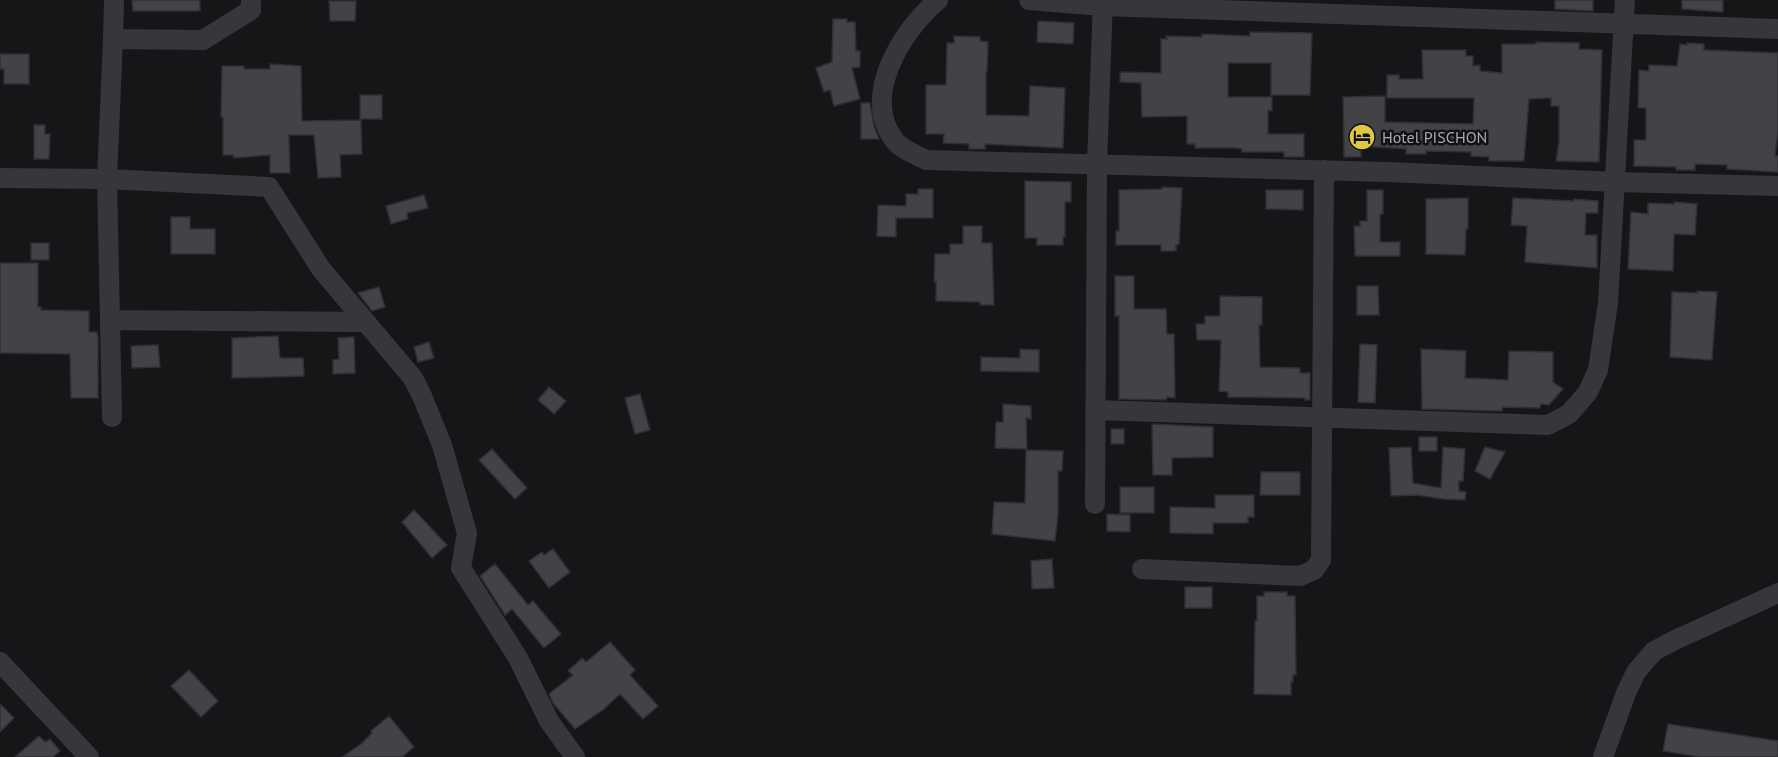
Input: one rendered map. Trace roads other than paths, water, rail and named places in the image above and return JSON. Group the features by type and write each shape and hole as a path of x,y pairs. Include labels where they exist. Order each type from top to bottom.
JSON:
{"street":[{"path":"112,417 107,179 114,0"},
{"path":"113,39 203,40 251,10 251,0"},
{"path":"938,0 904,40 888,66 882,90 883,121 896,143 926,160 1324,170 1778,186"},
{"path":"1029,0 1337,7 1625,24 1778,29"},
{"path":"1095,410 1548,425 1569,414 1588,392 1598,370 1608,303 1625,0"},
{"path":"1095,504 1097,164 1103,3"},
{"path":"1142,569 1300,576 1314,570 1321,560 1324,170"},
{"path":"0,178 107,179 270,187 321,269 413,378 442,445 467,533 461,568 518,658 549,721 575,757"},
{"path":"110,320 366,322"},
{"path":"1603,757 1636,672 1654,651 1778,593"},
{"path":"0,662 89,757"}],"place":[{"name":"Hotel PISCHON","path":"1362,137"}]}
